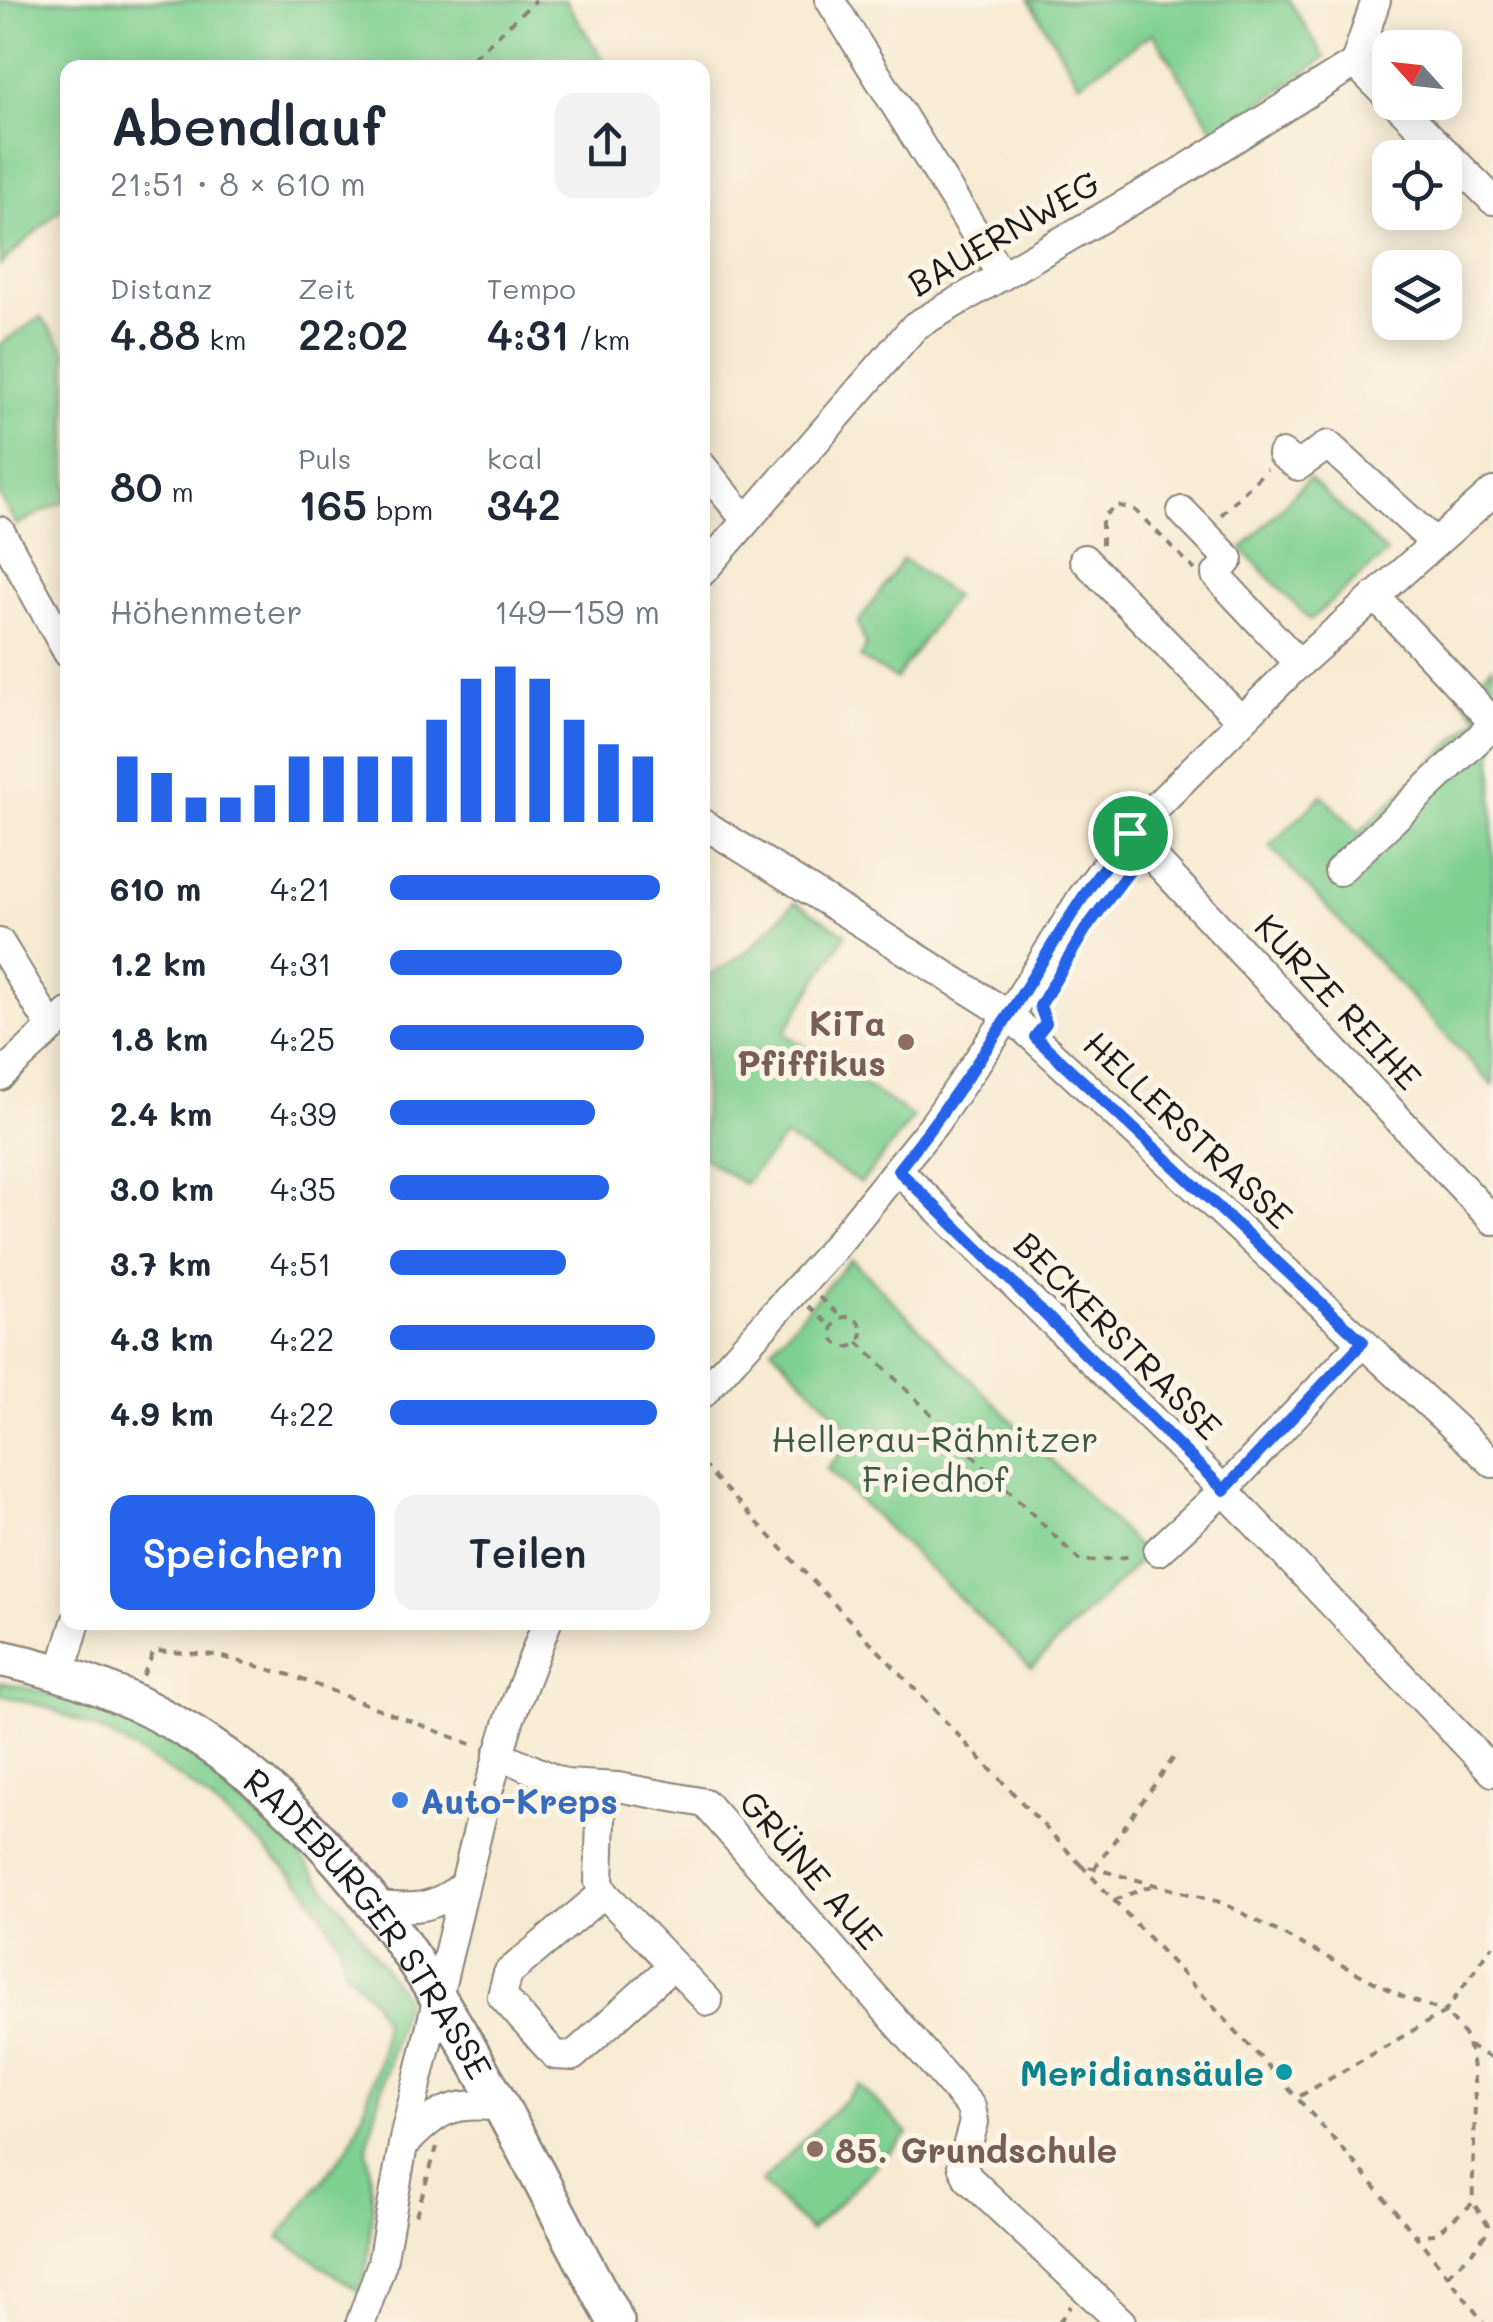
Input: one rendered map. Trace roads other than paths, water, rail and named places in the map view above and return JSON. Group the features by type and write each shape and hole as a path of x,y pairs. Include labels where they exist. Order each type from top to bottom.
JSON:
{"main road":[{"name":"RADEBURGER STRASSE","path":"0,1658 61,1672 133,1699 195,1733 254,1776 343,1863 437,1999 616,2322"}],"street":[{"path":"830,0 1002,276"},
{"path":"1372,80 1355,63 1376,0"},
{"name":"BAUERNWEG","path":"710,563 915,326 1181,172 1355,63"},
{"path":"1413,120 1492,197"},
{"path":"1282,454 1298,466 1328,444 1435,544"},
{"path":"710,476 746,520"},
{"path":"710,1377 828,1255 898,1170 1130,833 1299,664 1493,492"},
{"path":"1182,511 1228,558 1216,575 1299,664"},
{"path":"0,531 60,638"},
{"path":"1091,567 1242,720"},
{"path":"1339,871 1493,723 1375,596"},
{"name":"HELLERSTRASSE","path":"710,829 1009,1014 1493,1464"},
{"name":"KURZE REIHE","path":"1130,833 1493,1220"},
{"path":"0,944 59,1020 0,1076"},
{"name":"BECKERSTRASSE","path":"898,1170 1224,1490 1493,1772"},
{"path":"1158,1552 1224,1490 1363,1342"},
{"path":"61,1672 74,1630"},
{"path":"361,2322 382,2264 402,2147 498,1754 544,1630"},
{"name":"GRÜNE AUE","path":"498,1754 565,1784 705,1803 970,2107 974,2122 962,2165 968,2178 1121,2322"},
{"path":"602,1786 599,1882 604,1893 708,2000"},
{"path":"376,1906 424,1908 438,1904 464,1885"},
{"path":"604,1893 508,1973 502,1996 554,2056 573,2056 673,1966"},
{"path":"402,2147 441,2112 458,2105 499,2108"}],"place":[{"name":"KiTa Pfiffikus","path":"906,1042"},
{"name":"Auto-Kreps","path":"400,1800"},
{"name":"Meridiansäule","path":"1284,2072"},
{"name":"85. Grundschule","path":"815,2149"}],"park label":[{"name":"Hellerau-Rähnitzer Friedhof","path":"935,1458"}]}
